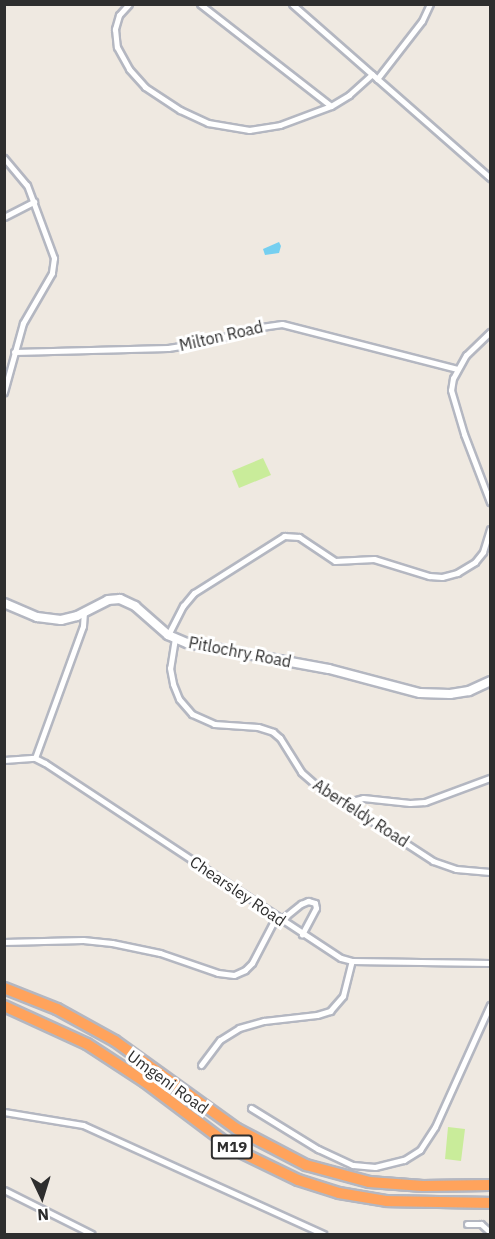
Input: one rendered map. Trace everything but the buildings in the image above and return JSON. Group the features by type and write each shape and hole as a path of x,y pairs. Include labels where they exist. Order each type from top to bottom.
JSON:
{"highway":[{"name":"Umgeni Road","path":"4,988 57,1009 98,1031 237,1129 268,1148 306,1165 369,1182 423,1186 490,1185"},
{"name":"Umgeni Road","path":"4,1006 87,1044 145,1082 234,1149 289,1177 317,1187 362,1198 412,1203 490,1204"}],"street":[{"path":"129,4 116,22 115,36 120,53 133,75 145,87 180,110 221,126 249,130 280,125 331,106 349,95 372,74"},
{"path":"200,4 331,106"},
{"path":"292,4 490,178"},
{"path":"377,79 422,21 430,4"},
{"path":"4,158 22,178 34,202 51,247 53,267 27,314 4,392"},
{"path":"4,217 34,202"},
{"name":"Milton Road","path":"14,352 168,348 206,342 261,327 282,324 458,369"},
{"path":"490,332 469,349 458,369 451,390 454,405 490,502"},
{"name":"Aberfeldy Road","path":"490,529 483,552 475,562 457,573 441,577 429,576 374,559 335,561 299,537 284,536 194,593 183,606 172,636 171,676 175,691 187,709 198,718 214,724 258,727 273,732 306,776 439,864 456,869 490,872"},
{"name":"Pitlochry Road","path":"4,603 47,619 68,619 108,600 120,599 135,606 172,636 195,645 329,669 428,694 462,692 490,681"},
{"path":"4,760 35,758 83,626 84,613"},
{"name":"Chearsley Road","path":"35,758 334,955 352,961 490,963"},
{"path":"351,805 363,798 425,802 490,778"},
{"path":"4,942 104,941 144,949 218,973 234,975 245,970 252,963 278,918 308,901 315,903 316,908 302,934"},
{"path":"201,1065 220,1040 238,1028 277,1019 317,1015 335,1008 343,996 352,961"},
{"path":"251,1108 318,1149 353,1165 375,1167 404,1160 420,1150 435,1127 490,1005"},
{"path":"4,1112 83,1125 323,1234"},
{"path":"4,1190 92,1234"},
{"path":"467,1224 481,1224 490,1232"}],"green space":[{"path":"263,458 271,475 239,488 232,471"},
{"path":"448,1127 465,1129 461,1161 445,1159"}],"water":[{"path":"279,242 281,246 279,253 265,255 263,249"}]}
